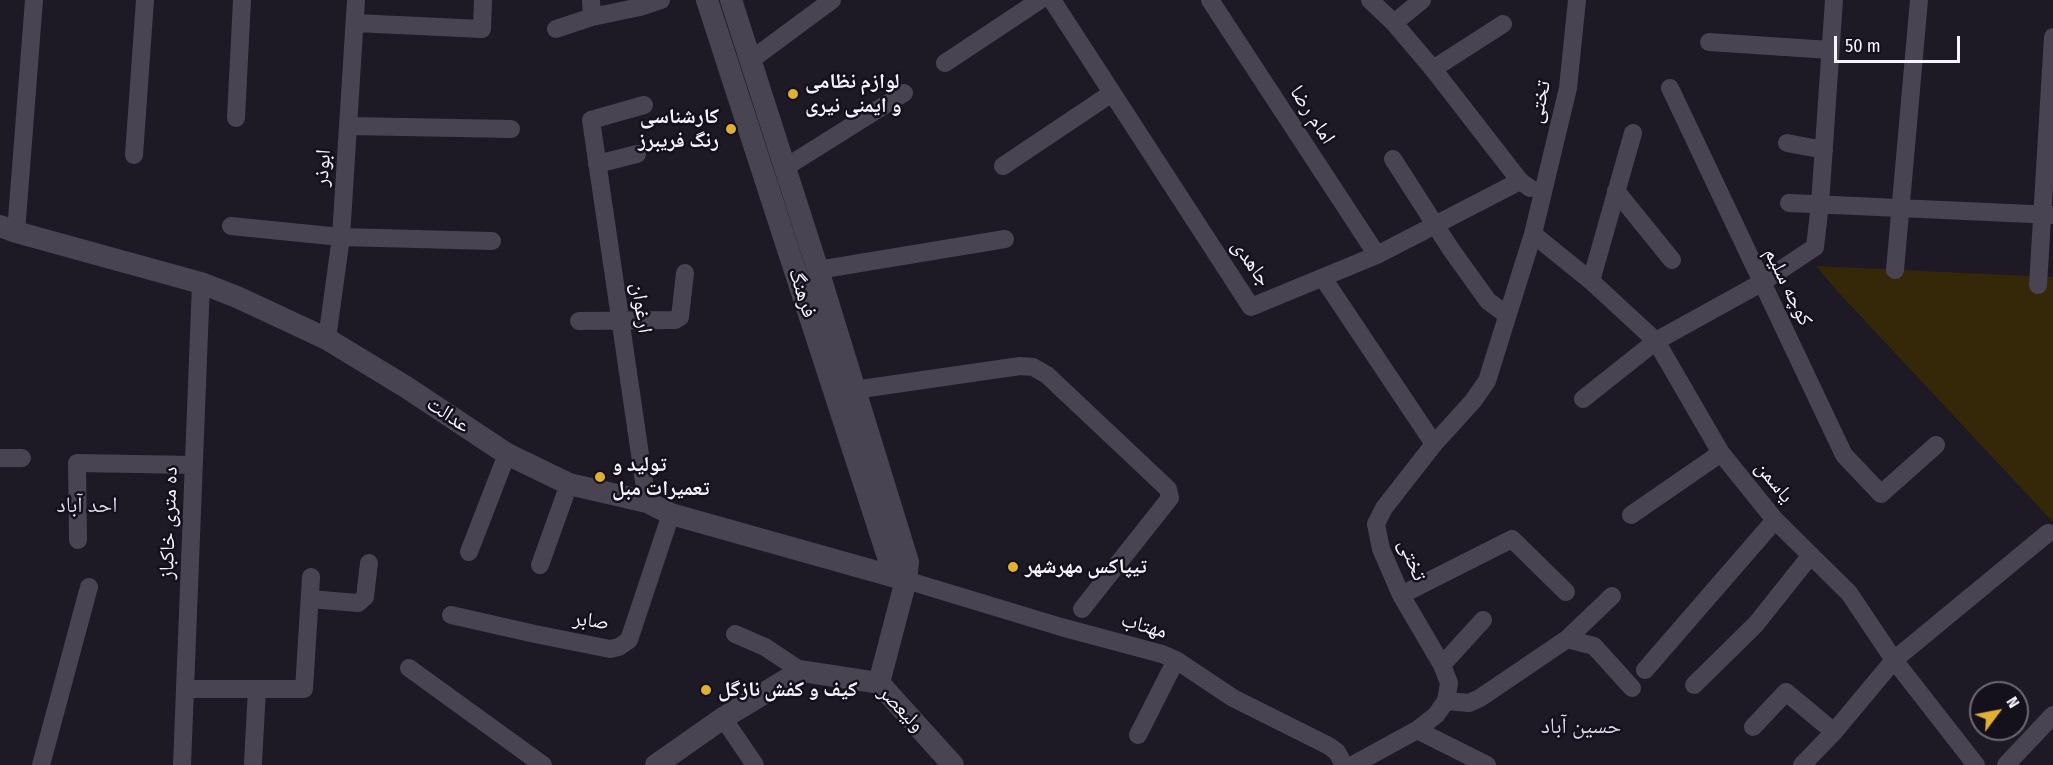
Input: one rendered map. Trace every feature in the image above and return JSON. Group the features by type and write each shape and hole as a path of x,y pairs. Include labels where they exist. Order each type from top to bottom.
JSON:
{"street":[{"path":"8,229 34,0"},
{"path":"134,155 145,0"},
{"path":"236,118 242,0"},
{"name":"ابوذر","path":"327,339 341,237 356,0"},
{"path":"355,23 482,29 483,0"},
{"path":"556,29 592,8 640,7 661,0"},
{"name":"فرهنگ","path":"707,0 890,563 906,580"},
{"path":"751,60 832,0"},
{"path":"945,63 1040,0"},
{"name":"جاهدی","path":"1052,0 1251,306 1377,255 1520,181"},
{"name":"امام رضا","path":"1210,0 1377,255"},
{"path":"1370,0 1394,23 1433,69 1520,181 1541,195"},
{"path":"1394,23 1422,0"},
{"name":"تختی","path":"1446,701 1449,683 1442,664 1401,595 1381,549 1376,524 1384,508 1487,381 1533,234 1568,88 1577,0"},
{"path":"1583,399 1656,341 1761,283 1815,247 1834,0"},
{"path":"1895,270 1919,0"},
{"name":"فرهنگ","path":"738,3 751,60 908,562 906,580 879,683"},
{"path":"1433,69 1503,24"},
{"path":"2038,285 2048,214 2053,37"},
{"path":"1709,42 1830,50"},
{"name":"کوچه سلیم","path":"1670,88 1844,455 1881,494 1936,445"},
{"path":"786,167 904,93"},
{"path":"1003,166 1112,93"},
{"name":"ارغوان","path":"644,105 591,120 646,502"},
{"path":"348,126 511,129"},
{"path":"1591,281 1632,133"},
{"path":"1786,143 1824,150"},
{"path":"597,164 637,154"},
{"path":"1393,159 1434,224 1488,301 1508,315"},
{"path":"1616,191 1672,260"},
{"path":"1789,203 2048,214"},
{"path":"231,226 341,237 492,241"},
{"name":"عدالت","path":"8,229 201,283 327,339 406,387 507,454 569,484 646,502 671,514 906,580"},
{"name":"یاسمن","path":"1533,234 1591,281 1656,341 1721,453 1775,520 1849,593 1894,660 1976,765"},
{"path":"818,270 1005,239"},
{"path":"579,321 668,321 680,317 685,273"},
{"path":"1323,278 1434,444"},
{"name":"ده متری خاکباز","path":"182,765 201,283"},
{"path":"854,390 1020,366 1033,367 1047,375 1168,489 1170,498 1082,609"},
{"path":"1631,515 1721,453"},
{"path":"469,552 507,454"},
{"path":"0,458 22,458"},
{"path":"78,540 77,463 194,465"},
{"path":"540,565 569,484"},
{"name":"صابر","path":"451,615 610,649 619,646 628,640 671,514"},
{"path":"1645,670 1775,520"},
{"path":"1802,765 1834,732 1894,660 2048,533"},
{"path":"1401,595 1512,538 1566,592"},
{"path":"1694,685 1756,624 1811,555"},
{"path":"310,599 358,603 365,597 369,563"},
{"path":"185,688 304,689 311,577"},
{"name":"مهتاب","path":"906,580 1061,627 1162,654 1176,660 1233,698 1329,746 1337,752 1344,765"},
{"path":"41,765 89,587"},
{"path":"1353,765 1417,730 1436,715 1446,701 1469,703 1480,698 1568,639 1612,596"},
{"path":"1442,664 1482,620"},
{"path":"656,765 723,718 801,671 765,647 735,634"},
{"path":"1568,639 1594,646 1632,688"},
{"path":"1138,735 1176,660"},
{"path":"409,668 543,765"},
{"name":"ولیعصر","path":"801,671 879,683 953,765"},
{"path":"253,763 257,689"},
{"path":"1753,727 1786,692 1834,732"},
{"path":"2007,765 2053,715"},
{"path":"723,718 755,765"},
{"path":"1417,730 1487,765"}],"shaded area":[{"path":"1816,266 2053,277 2053,522 1838,292"}],"place":[{"name":"لوازم نظامی و ایمنی نیری","path":"793,94"},
{"name":"کارشناسی رنگ فریبرز","path":"731,129"},
{"name":"تولید و تعمیرات مبل","path":"600,477"},
{"name":"تیپاکس مهرشهر","path":"1013,567"},
{"name":"کیف و کفش نازگل","path":"706,690"}],"district":[{"name":"احد آباد","path":"87,506"},
{"name":"حسین آباد","path":"1581,727"}]}
